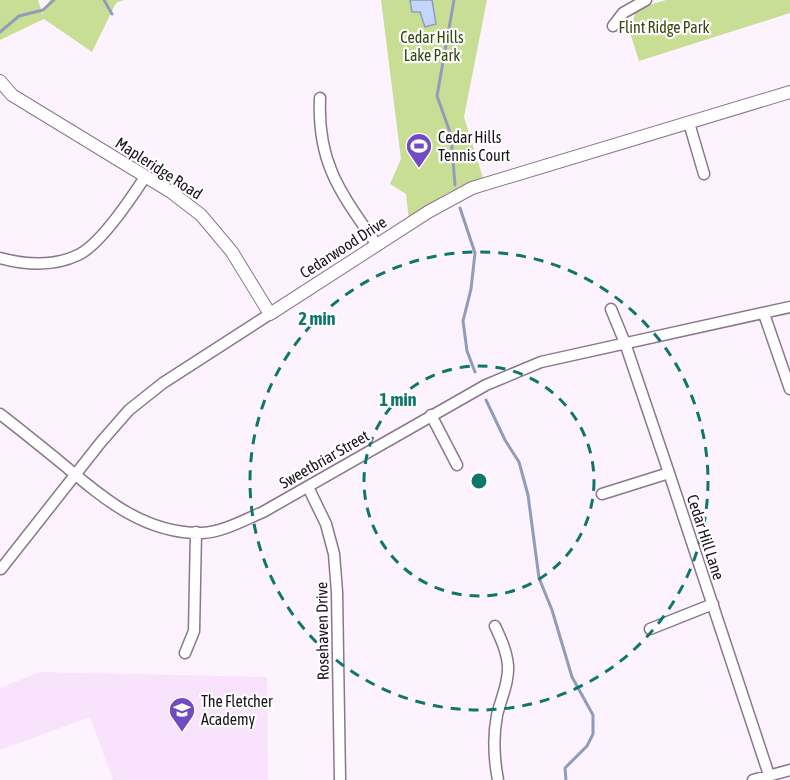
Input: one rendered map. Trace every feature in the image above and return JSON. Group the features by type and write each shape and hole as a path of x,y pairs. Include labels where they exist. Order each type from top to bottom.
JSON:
{"street":[{"path":"613,26 623,13 646,0"},
{"name":"Mapleridge Road","path":"0,81 12,95 171,192 212,227 232,252 270,314"},
{"name":"Cedarwood Drive","path":"1,569 75,474 129,410 152,391 437,206 472,188 790,92"},
{"path":"320,98 322,146 331,172 377,245"},
{"path":"689,123 704,174"},
{"path":"0,258 27,264 66,260 80,255 108,227 145,177"},
{"name":"Sweetbriar Street","path":"0,414 104,499 128,514 156,527 204,533 232,525 262,512 486,385 541,362 790,307"},
{"name":"Cedar Hill Lane","path":"611,309 669,472 769,775"},
{"path":"765,314 790,389"},
{"path":"431,415 457,465"},
{"path":"602,494 669,472"},
{"name":"Rosehaven Drive","path":"308,487 326,524 334,554 340,780"},
{"path":"185,653 194,631 196,532"},
{"path":"650,629 713,604"},
{"path":"495,626 507,655 508,664 508,674 497,717 495,740 498,780"},
{"path":"753,780 790,770"}],"shaded area":[{"name":"The Fletcher Academy","path":"40,672 267,677 268,780 113,780 90,717 0,750 0,688"}],"green space":[{"path":"0,0 38,0 43,15 43,10 50,0 124,0 116,3 92,52 44,19 0,40"},
{"name":"Cedar Hills Lake Park","path":"381,0 487,0 464,117 483,178 447,193 409,221 406,194 390,184 401,159"},
{"name":"Flint Ridge Park","path":"666,0 790,0 790,13 639,61 630,33 636,9"}],"water":[{"path":"410,0 432,0 436,24 425,27 420,12 412,12"}],"waterway":[{"path":"0,32 19,16 43,10 54,0"},
{"path":"104,0 112,14"},
{"path":"454,0 437,96 451,135 455,185"},
{"path":"460,208 475,253 471,289 463,321 467,351 475,372"},
{"path":"486,400 505,440 519,462 528,495 539,578 552,610 572,677 593,715 593,734 587,746 565,768 566,780"}],"place":[{"name":"Cedar Hills Tennis Court","path":"419,169"},
{"name":"The Fletcher Academy","path":"182,733"}]}
